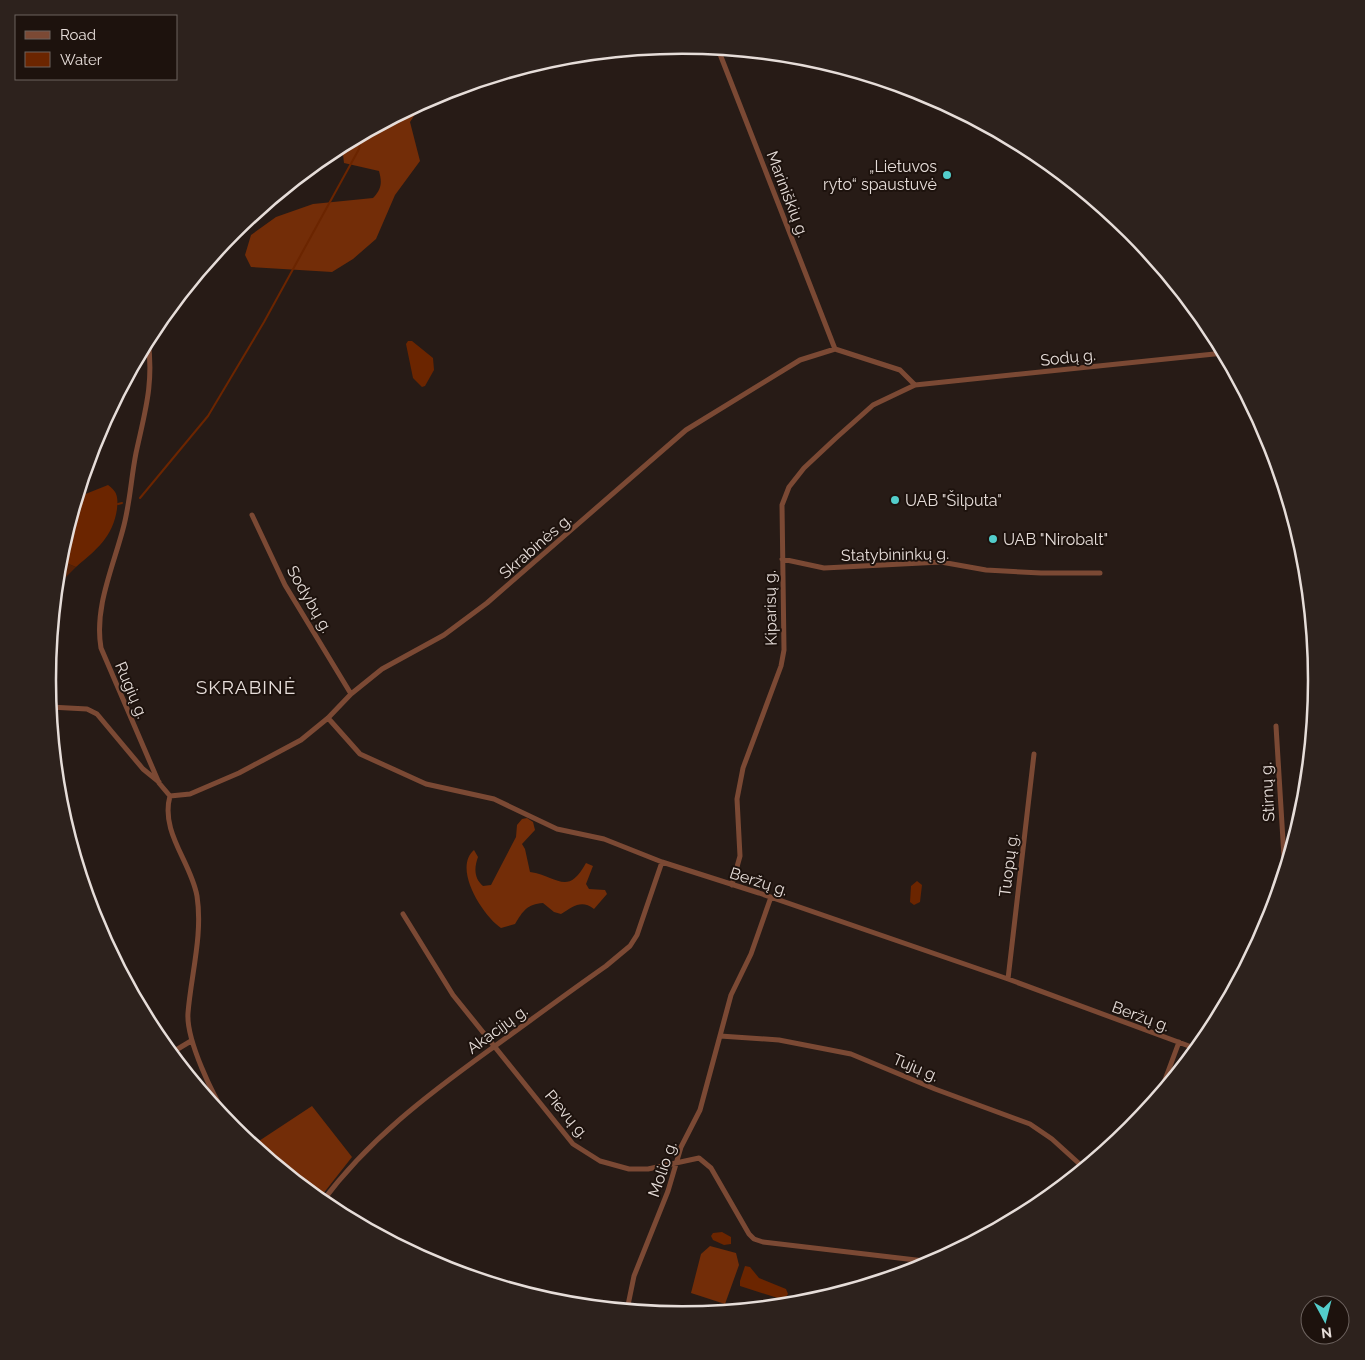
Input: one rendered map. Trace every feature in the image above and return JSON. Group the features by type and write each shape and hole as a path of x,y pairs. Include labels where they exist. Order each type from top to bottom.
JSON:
{"street":[{"name":"Mariniškių g.","path":"721,55 835,349"},
{"path":"835,349 900,370 915,385"},
{"name":"Skrabinės g.","path":"170,796 190,794 263,761 301,740 328,718 351,694 382,669 444,635 487,604 686,430 800,360 835,349"},
{"name":"Rugių g.","path":"149,353 151,380 148,405 136,454 125,522 98,626 101,648 159,782 170,796"},
{"name":"Sodų g.","path":"915,385 1217,354"},
{"name":"Kiparisų g.","path":"732,885 740,856 738,799 743,768 781,666 784,650 782,505 789,487 804,468 873,405 915,385"},
{"name":"Sodybų g.","path":"252,515 286,585 351,694"},
{"name":"Statybininkų g.","path":"782,559 824,568 941,562 986,570 1040,573 1100,573"},
{"path":"57,707 86,709 97,714 143,769 159,782"},
{"name":"Beržų g.","path":"328,718 360,754 426,784 494,799 557,829 604,839 662,862 1008,978 1190,1046"},
{"name":"Stirnų g.","path":"1276,726 1285,848"},
{"name":"Tuopų g.","path":"1008,978 1034,754"},
{"path":"170,796 167,808 169,826 193,880 199,910 188,1016 191,1041 219,1101"},
{"name":"Akacijų g.","path":"327,1195 343,1173 392,1124 493,1047 606,966 630,946 637,935 662,862"},
{"name":"Molio g.","path":"628,1304 634,1276 681,1147 700,1110 732,995 751,954 771,897"},
{"name":"Pievų g.","path":"402,914 436,970 493,1047 527,1085 561,1132 588,1155 600,1161 629,1169 648,1169 699,1158 711,1168 754,1239 762,1242 918,1260"},
{"name":"Tujų g.","path":"720,1036 779,1040 851,1054 935,1089 1030,1124 1052,1139 1080,1164"},
{"path":"177,1049 191,1041"},
{"path":"1166,1077 1179,1042"}],"shaded area":[{"path":"415,114 410,122 420,161 395,195 376,239 353,259 332,272 251,267 245,255 251,235 276,217 313,204 373,198 378,192 380,185 379,171 344,163 343,154"},
{"path":"67,563 76,567 65,578"},
{"path":"527,818 533,822 535,830 522,844 525,849 530,872 561,882 567,882 579,873 586,863 593,866 586,884 589,889 605,890 607,894 594,909 581,904 561,914 554,912 543,903 533,905 523,912 515,924 501,928 487,914 473,892 468,880 468,858 474,850 478,857 475,869 476,876 483,886 491,885 516,837 517,825 522,819"},
{"path":"312,1106 352,1157 324,1193 301,1177 259,1141"},
{"path":"710,1246 736,1253 739,1265 725,1304 691,1293 701,1254"}],"water":[{"path":"408,341 412,341 433,358 434,370 425,386 422,387 413,378 406,344"},
{"path":"108,485 116,493 117,509 108,535 97,549 76,567 67,563 85,494"},
{"path":"917,881 922,885 920,902 914,905 910,902 911,886"},
{"path":"722,1232 731,1237 731,1244 724,1245 713,1240 711,1236 713,1233"},
{"path":"745,1266 750,1267 759,1278 786,1289 788,1294 786,1297 779,1298 740,1286"}],"waterway":[{"path":"140,498 208,416 264,322 359,149 360,144"},
{"path":"118,504 122,503"}],"place":[{"name":"„Lietuvos ryto“ spaustuvė","path":"947,175"},
{"name":"UAB \"Šilputa\"","path":"895,500"},
{"name":"UAB \"Nirobalt\"","path":"993,539"}],"district":[{"name":"SKRABINĖ","path":"246,687"}]}
